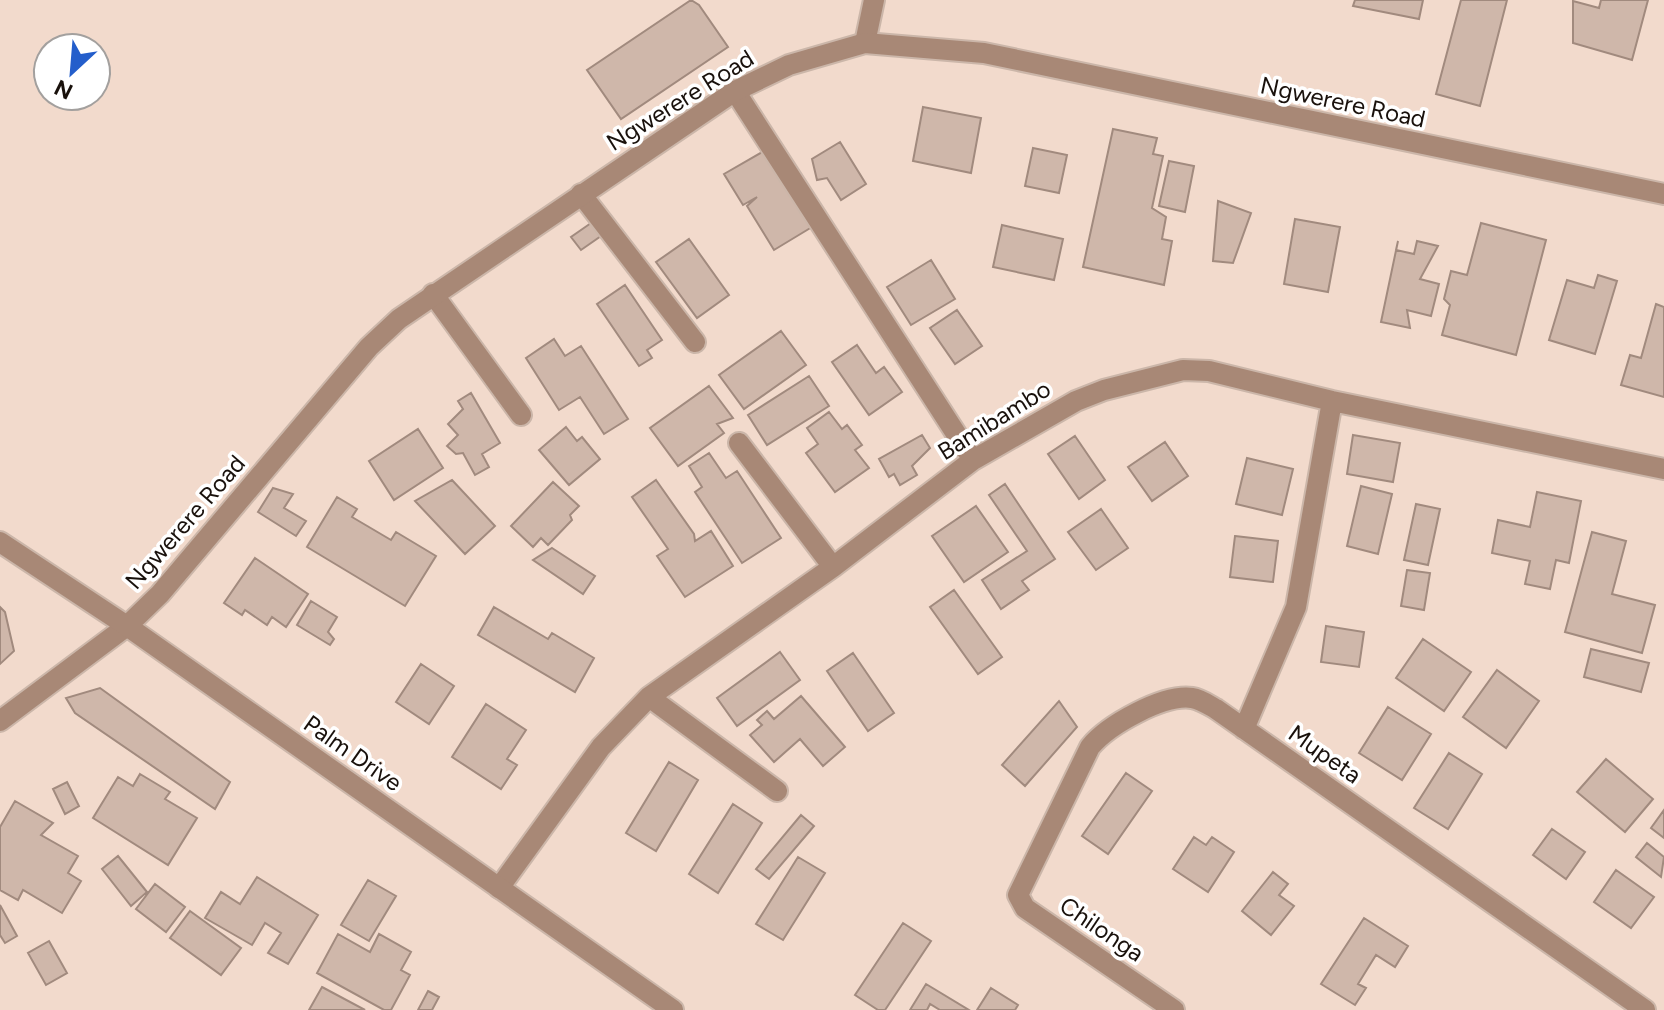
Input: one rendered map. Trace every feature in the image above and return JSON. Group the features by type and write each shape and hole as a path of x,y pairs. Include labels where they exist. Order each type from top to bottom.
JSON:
{"street":[{"path":"865,43 874,0"},
{"name":"Ngwerere Road","path":"0,721 127,626 160,594 369,347 433,294 581,194 735,91 789,65 865,43 984,53 1664,194"},
{"path":"735,91 973,460"},
{"path":"581,194 695,342"},
{"path":"433,294 521,415"},
{"name":"Bamibambo","path":"499,888 601,747 649,697 833,567 973,460 1076,401 1134,380 1183,370 1209,371 1332,401 1664,469"},
{"path":"1244,729 1296,607 1332,401"},
{"path":"739,443 833,567"},
{"name":"Palm Drive","path":"0,542 127,626 673,1010"},
{"path":"649,697 777,791"},
{"name":"Mupeta","path":"1024,881 1090,747 1099,736 1161,701 1195,698 1244,729 1645,1010"},
{"name":"Chilonga","path":"1024,881 1018,895 1025,908 1174,1010"}],"building":[{"path":"691,0 699,5 728,47 621,119 587,70"},
{"path":"1355,0 1423,0 1419,19 1353,6"},
{"path":"1461,0 1507,0 1480,106 1436,94"},
{"path":"1601,0 1648,0 1632,60 1573,43 1573,1 1599,8"},
{"path":"923,107 981,118 971,173 913,161"},
{"path":"1113,129 1157,138 1153,154 1163,156 1152,208 1166,217 1162,239 1172,241 1164,285 1083,267"},
{"path":"840,142 866,184 841,200 827,178 817,180 812,159"},
{"path":"1033,148 1067,155 1059,193 1025,186"},
{"path":"764,151 812,227 774,250 747,206 757,197 743,205 724,174"},
{"path":"1169,161 1194,166 1185,212 1159,206"},
{"path":"1218,201 1251,213 1233,263 1213,261"},
{"path":"1295,219 1340,227 1328,292 1284,284"},
{"path":"591,223 601,236 581,250 571,237"},
{"path":"1481,223 1546,240 1516,355 1442,335 1450,305 1444,299 1451,271 1467,275"},
{"path":"1002,225 1063,239 1054,280 993,267"},
{"path":"689,239 729,295 697,318 656,262"},
{"path":"1417,241 1438,246 1420,279 1439,284 1431,316 1407,310 1410,328 1381,322 1396,250 1414,254"},
{"path":"931,260 955,299 911,325 887,287"},
{"path":"1598,275 1617,281 1595,354 1549,340 1567,280 1594,288"},
{"path":"625,285 662,340 647,350 652,358 639,366 597,304"},
{"path":"1656,304 1664,307 1664,397 1621,385 1630,355 1641,358"},
{"path":"957,310 982,346 955,364 930,328"},
{"path":"781,331 806,365 744,409 719,375"},
{"path":"554,339 565,356 581,346 628,419 604,434 580,397 559,410 526,358"},
{"path":"857,345 876,373 884,367 902,392 869,415 832,362"},
{"path":"809,376 829,406 767,445 748,415"},
{"path":"709,386 733,418 717,424 724,433 678,466 650,428"},
{"path":"471,393 500,443 482,454 489,467 475,475 463,453 456,454 447,446 458,435 448,424 463,409 458,401"},
{"path":"829,412 842,429 847,425 862,445 855,450 869,468 835,492 806,453 818,444 807,428"},
{"path":"566,427 577,441 582,437 600,459 569,485 539,450"},
{"path":"418,429 443,468 394,500 369,461"},
{"path":"922,435 930,448 912,466 917,475 900,485 894,474 889,477 879,459"},
{"path":"1353,435 1400,443 1393,482 1347,474"},
{"path":"1075,436 1105,480 1079,499 1048,454"},
{"path":"1165,442 1188,476 1152,501 1128,467"},
{"path":"709,453 726,478 737,471 781,538 742,563 695,492 702,487 689,466"},
{"path":"1247,458 1293,469 1282,515 1236,504"},
{"path":"452,480 495,526 465,554 415,501"},
{"path":"656,480 694,534 695,541 711,531 733,566 685,597 657,556 668,549 632,497"},
{"path":"553,482 579,506 570,515 572,520 548,545 541,538 533,547 511,526"},
{"path":"1005,484 1055,559 1022,581 1029,590 1001,609 982,580 1027,551 989,495"},
{"path":"1361,486 1392,494 1378,554 1347,546"},
{"path":"273,488 293,494 284,508 306,521 296,536 258,512"},
{"path":"1537,492 1581,501 1569,563 1556,560 1550,589 1525,584 1530,561 1492,553 1498,520 1530,527"},
{"path":"337,497 357,509 352,517 391,540 396,532 436,556 405,606 307,547"},
{"path":"1416,504 1440,509 1428,565 1404,560"},
{"path":"976,506 1008,552 964,582 932,536"},
{"path":"1101,509 1128,548 1096,570 1068,532"},
{"path":"1592,532 1626,541 1612,594 1655,605 1642,653 1565,632"},
{"path":"1235,536 1278,541 1273,582 1230,577"},
{"path":"552,548 595,576 583,594 533,560"},
{"path":"255,558 308,594 286,627 272,617 267,625 245,610 242,615 224,603"},
{"path":"1407,570 1430,573 1424,610 1401,606"},
{"path":"954,590 1002,657 978,674 930,607"},
{"path":"311,601 337,617 328,632 334,639 330,645 297,625"},
{"path":"0,607 5,612 14,651 0,664"},
{"path":"494,607 548,639 552,633 594,658 575,692 478,635"},
{"path":"1326,626 1364,632 1359,667 1321,662"},
{"path":"1423,639 1471,672 1444,711 1396,678"},
{"path":"1591,649 1649,663 1641,692 1584,677"},
{"path":"780,652 800,680 737,726 717,698"},
{"path":"853,653 894,713 868,731 827,671"},
{"path":"421,664 454,686 429,724 396,702"},
{"path":"1497,670 1539,701 1506,748 1463,717"},
{"path":"100,688 230,782 215,809 75,713 66,698"},
{"path":"801,696 845,747 823,766 800,739 774,762 750,735 762,725 757,720 767,711 774,719"},
{"path":"1059,701 1077,727 1025,786 1002,765"},
{"path":"486,704 526,730 507,759 517,765 501,789 452,757"},
{"path":"1388,707 1431,734 1402,780 1359,753"},
{"path":"1449,753 1482,774 1448,829 1414,808"},
{"path":"1606,759 1653,799 1625,832 1577,792"},
{"path":"669,762 698,780 656,851 626,833"},
{"path":"1126,773 1152,791 1108,854 1082,836"},
{"path":"140,774 170,792 165,799 197,818 168,865 93,818 118,777 133,786"},
{"path":"67,782 79,806 65,814 53,789"},
{"path":"15,801 53,823 41,835 78,856 68,873 81,881 62,913 23,890 18,900 0,890 0,827"},
{"path":"733,804 762,823 718,893 689,874"},
{"path":"1664,810 1664,838 1651,828"},
{"path":"801,815 814,826 769,879 756,869"},
{"path":"1552,829 1585,852 1566,879 1533,855"},
{"path":"1194,837 1206,845 1212,837 1234,852 1208,892 1173,869"},
{"path":"1647,843 1664,857 1661,877 1636,857"},
{"path":"118,856 147,892 131,906 102,869"},
{"path":"798,857 825,873 783,940 756,924"},
{"path":"1616,870 1654,897 1631,928 1594,902"},
{"path":"1273,872 1288,884 1279,895 1294,906 1271,935 1242,911"},
{"path":"257,877 318,915 288,964 268,953 281,933 265,923 252,945 205,918 221,892 240,904"},
{"path":"368,880 396,896 369,941 341,925"},
{"path":"155,884 185,907 166,932 136,909"},
{"path":"0,905 17,936 5,943 0,935"},
{"path":"190,911 241,948 221,975 170,938"},
{"path":"1364,918 1408,946 1395,967 1376,955 1358,984 1366,988 1355,1005 1321,984"},
{"path":"903,923 931,941 885,1010 878,1010 855,995"},
{"path":"338,934 370,952 379,934 411,952 401,970 410,975 391,1010 384,1010 317,973"},
{"path":"49,941 67,973 46,985 28,953"},
{"path":"926,984 969,1010 940,1010 930,1004 927,1010 910,1010"},
{"path":"322,987 365,1010 309,1010"},
{"path":"991,988 1018,1005 1015,1010 977,1010"},
{"path":"428,991 439,997 432,1010 418,1010"}]}
